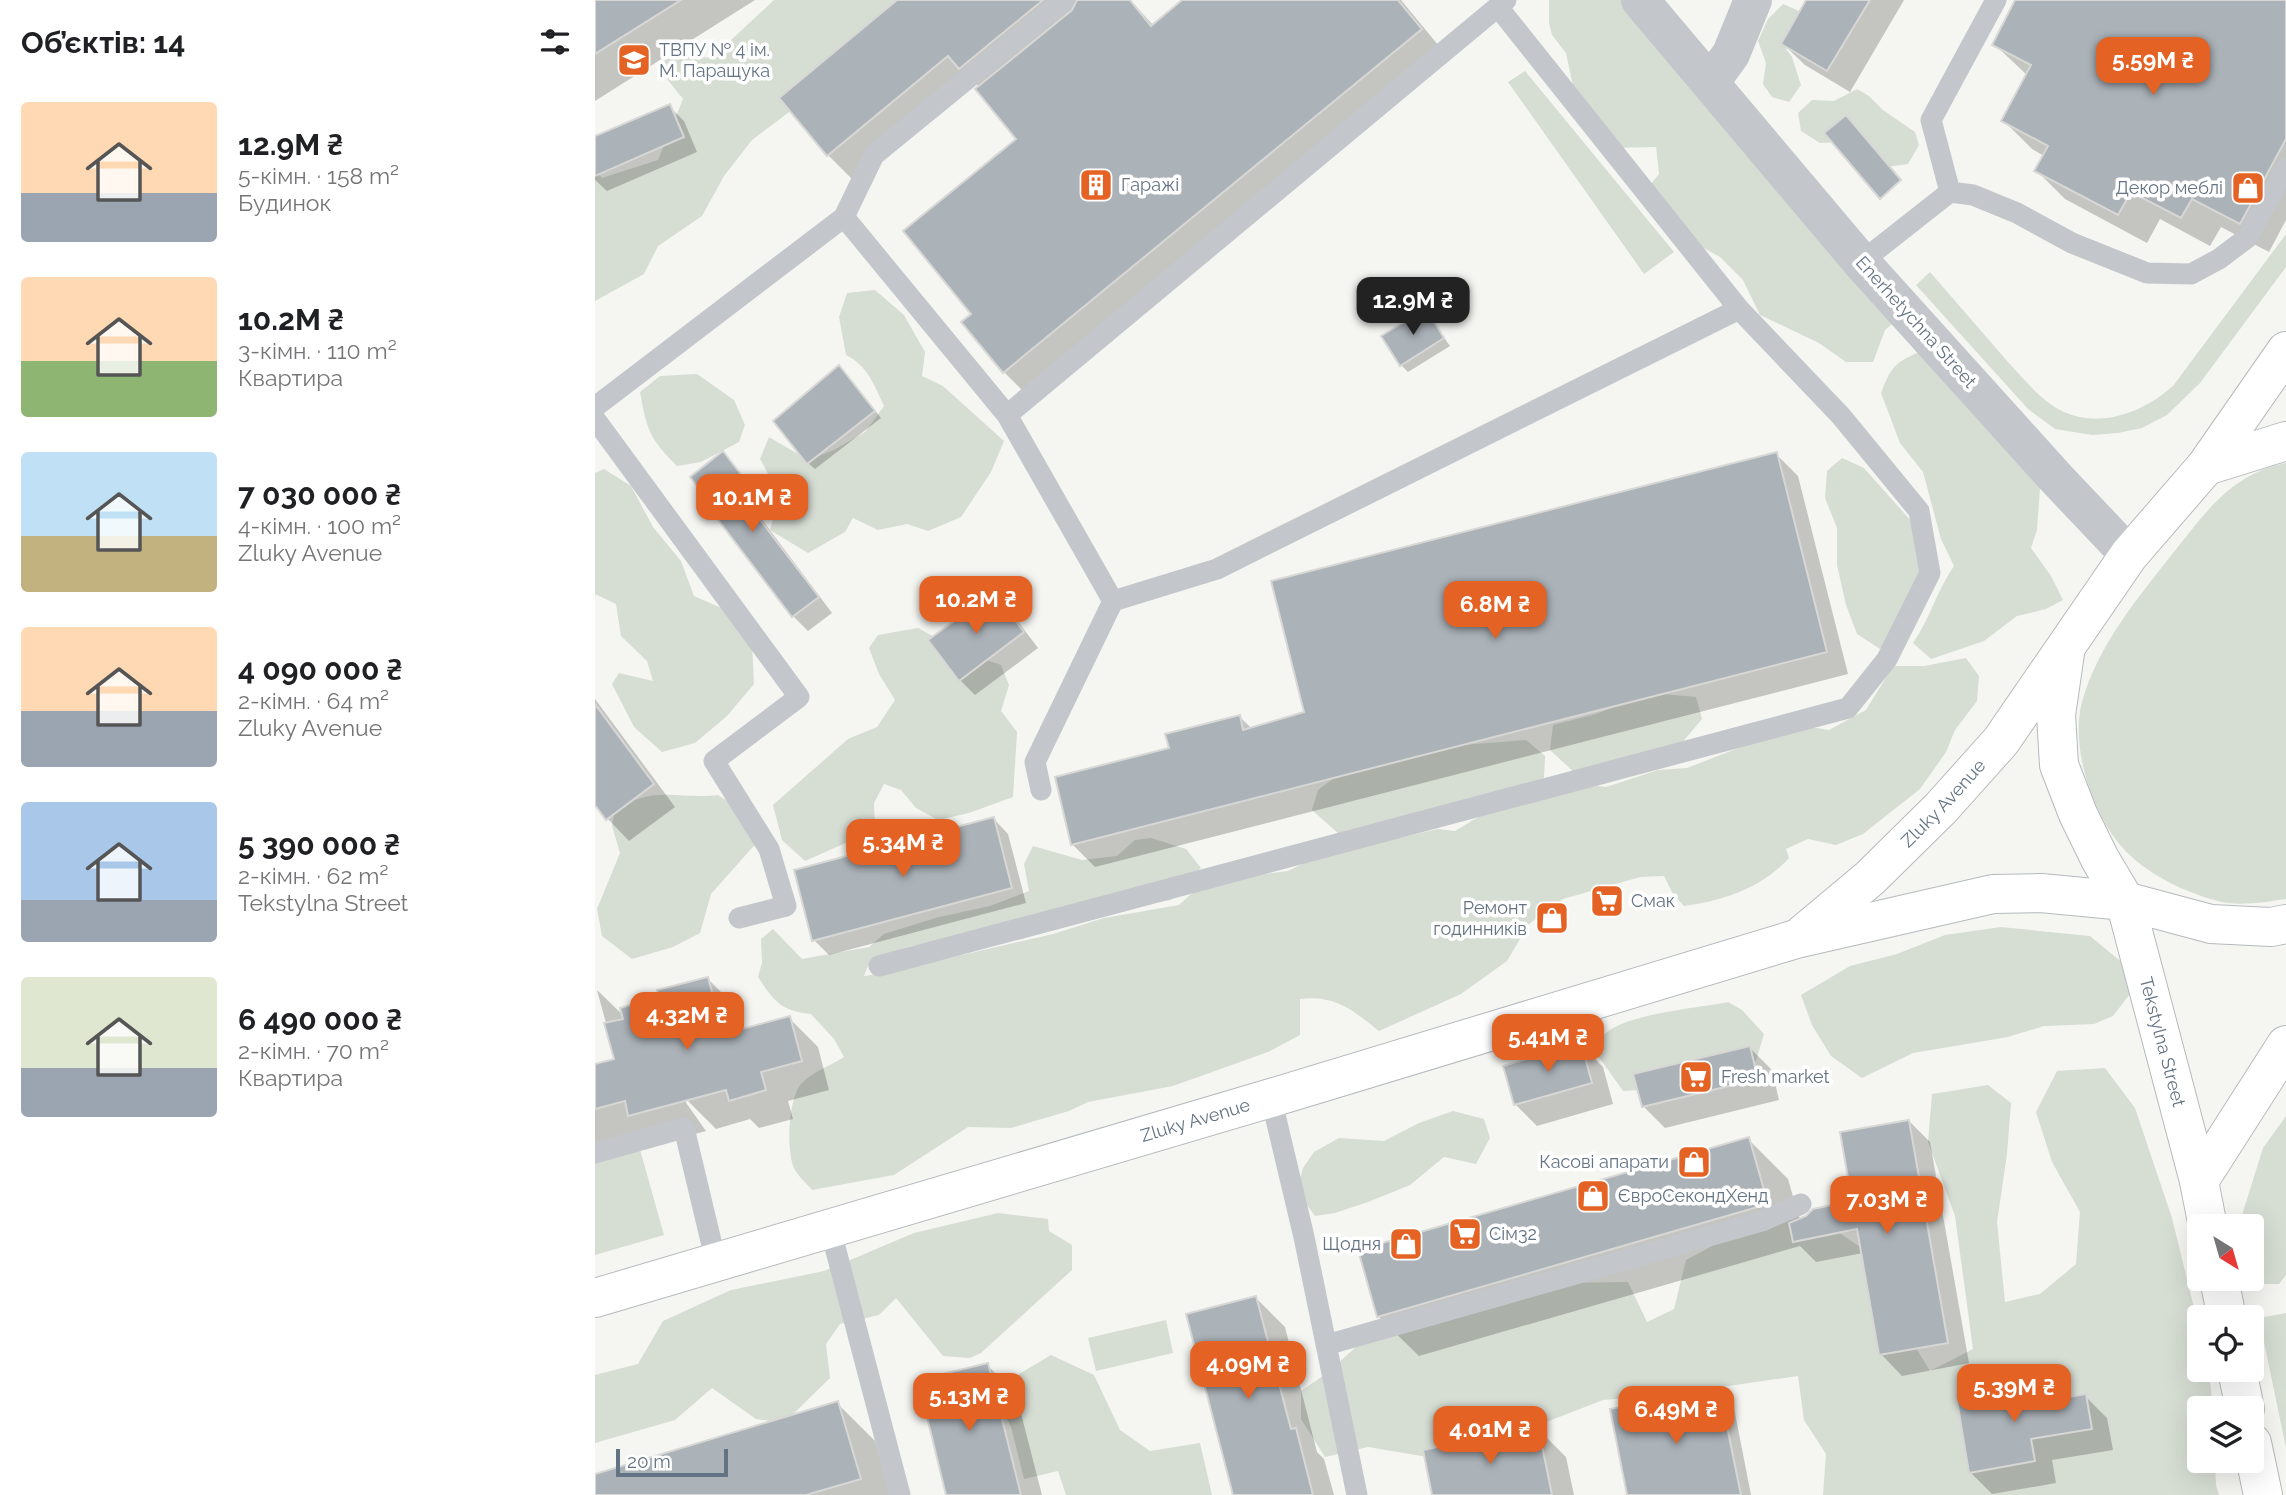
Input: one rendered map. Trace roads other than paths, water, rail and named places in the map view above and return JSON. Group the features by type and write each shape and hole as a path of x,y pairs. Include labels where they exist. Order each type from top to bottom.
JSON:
{"main road":[{"name":"Zluky Avenue","path":"1796,939 1870,878 1941,808 2001,741 2129,555 2206,466 2286,351"},
{"path":"2206,466 2286,441"},
{"name":"Tekstylna Street","path":"2066,644 2056,715 2059,765 2078,814 2125,901 2205,1214"},
{"name":"Zluky Avenue","path":"595,1298 1796,939 1993,894 2041,893 2125,901 2211,923 2271,927 2286,924"},
{"path":"2199,1181 2286,1045"},
{"path":"2258,1473 2263,1495"}],"street":[{"name":"Enerhetychna Street","path":"1640,0 1861,262 2129,555"},
{"path":"1710,83 1731,54 1753,0"}],"lane":[{"path":"595,407 844,217 874,155 1064,0"},
{"path":"1950,192 1931,120 1996,0"},
{"path":"879,966 1848,708 1887,659 1930,573 1919,511 1841,416 1739,309 1502,3 1007,415"},
{"path":"1861,262 1950,192 1973,195 2017,213 2072,243 2147,273 2192,274 2219,259 2247,238 2286,168"},
{"path":"844,217 1007,415 1113,601"},
{"path":"1041,790 1035,762 1113,601 1217,569 1739,309"},
{"path":"595,419 799,696 714,761 769,849 786,906 739,918"},
{"path":"1271,1098 1357,1495"},
{"path":"595,1153 684,1128 716,1262"},
{"path":"1326,1345 1762,1221 1801,1204"},
{"path":"830,1228 900,1495"}],"place":[{"name":"ТВПУ № 4 ім. М. Паращука","path":"634,60"},
{"name":"Гаражі","path":"1096,185"},
{"name":"Декор меблі","path":"2248,188"},
{"name":"Смак","path":"1607,901"},
{"name":"Ремонт годинників","path":"1552,918"},
{"name":"Fresh market","path":"1696,1077"},
{"name":"Касові апарати","path":"1694,1162"},
{"name":"ЄвроСекондХенд","path":"1593,1196"},
{"name":"Сім32","path":"1465,1234"},
{"name":"Щодня","path":"1406,1244"}]}
